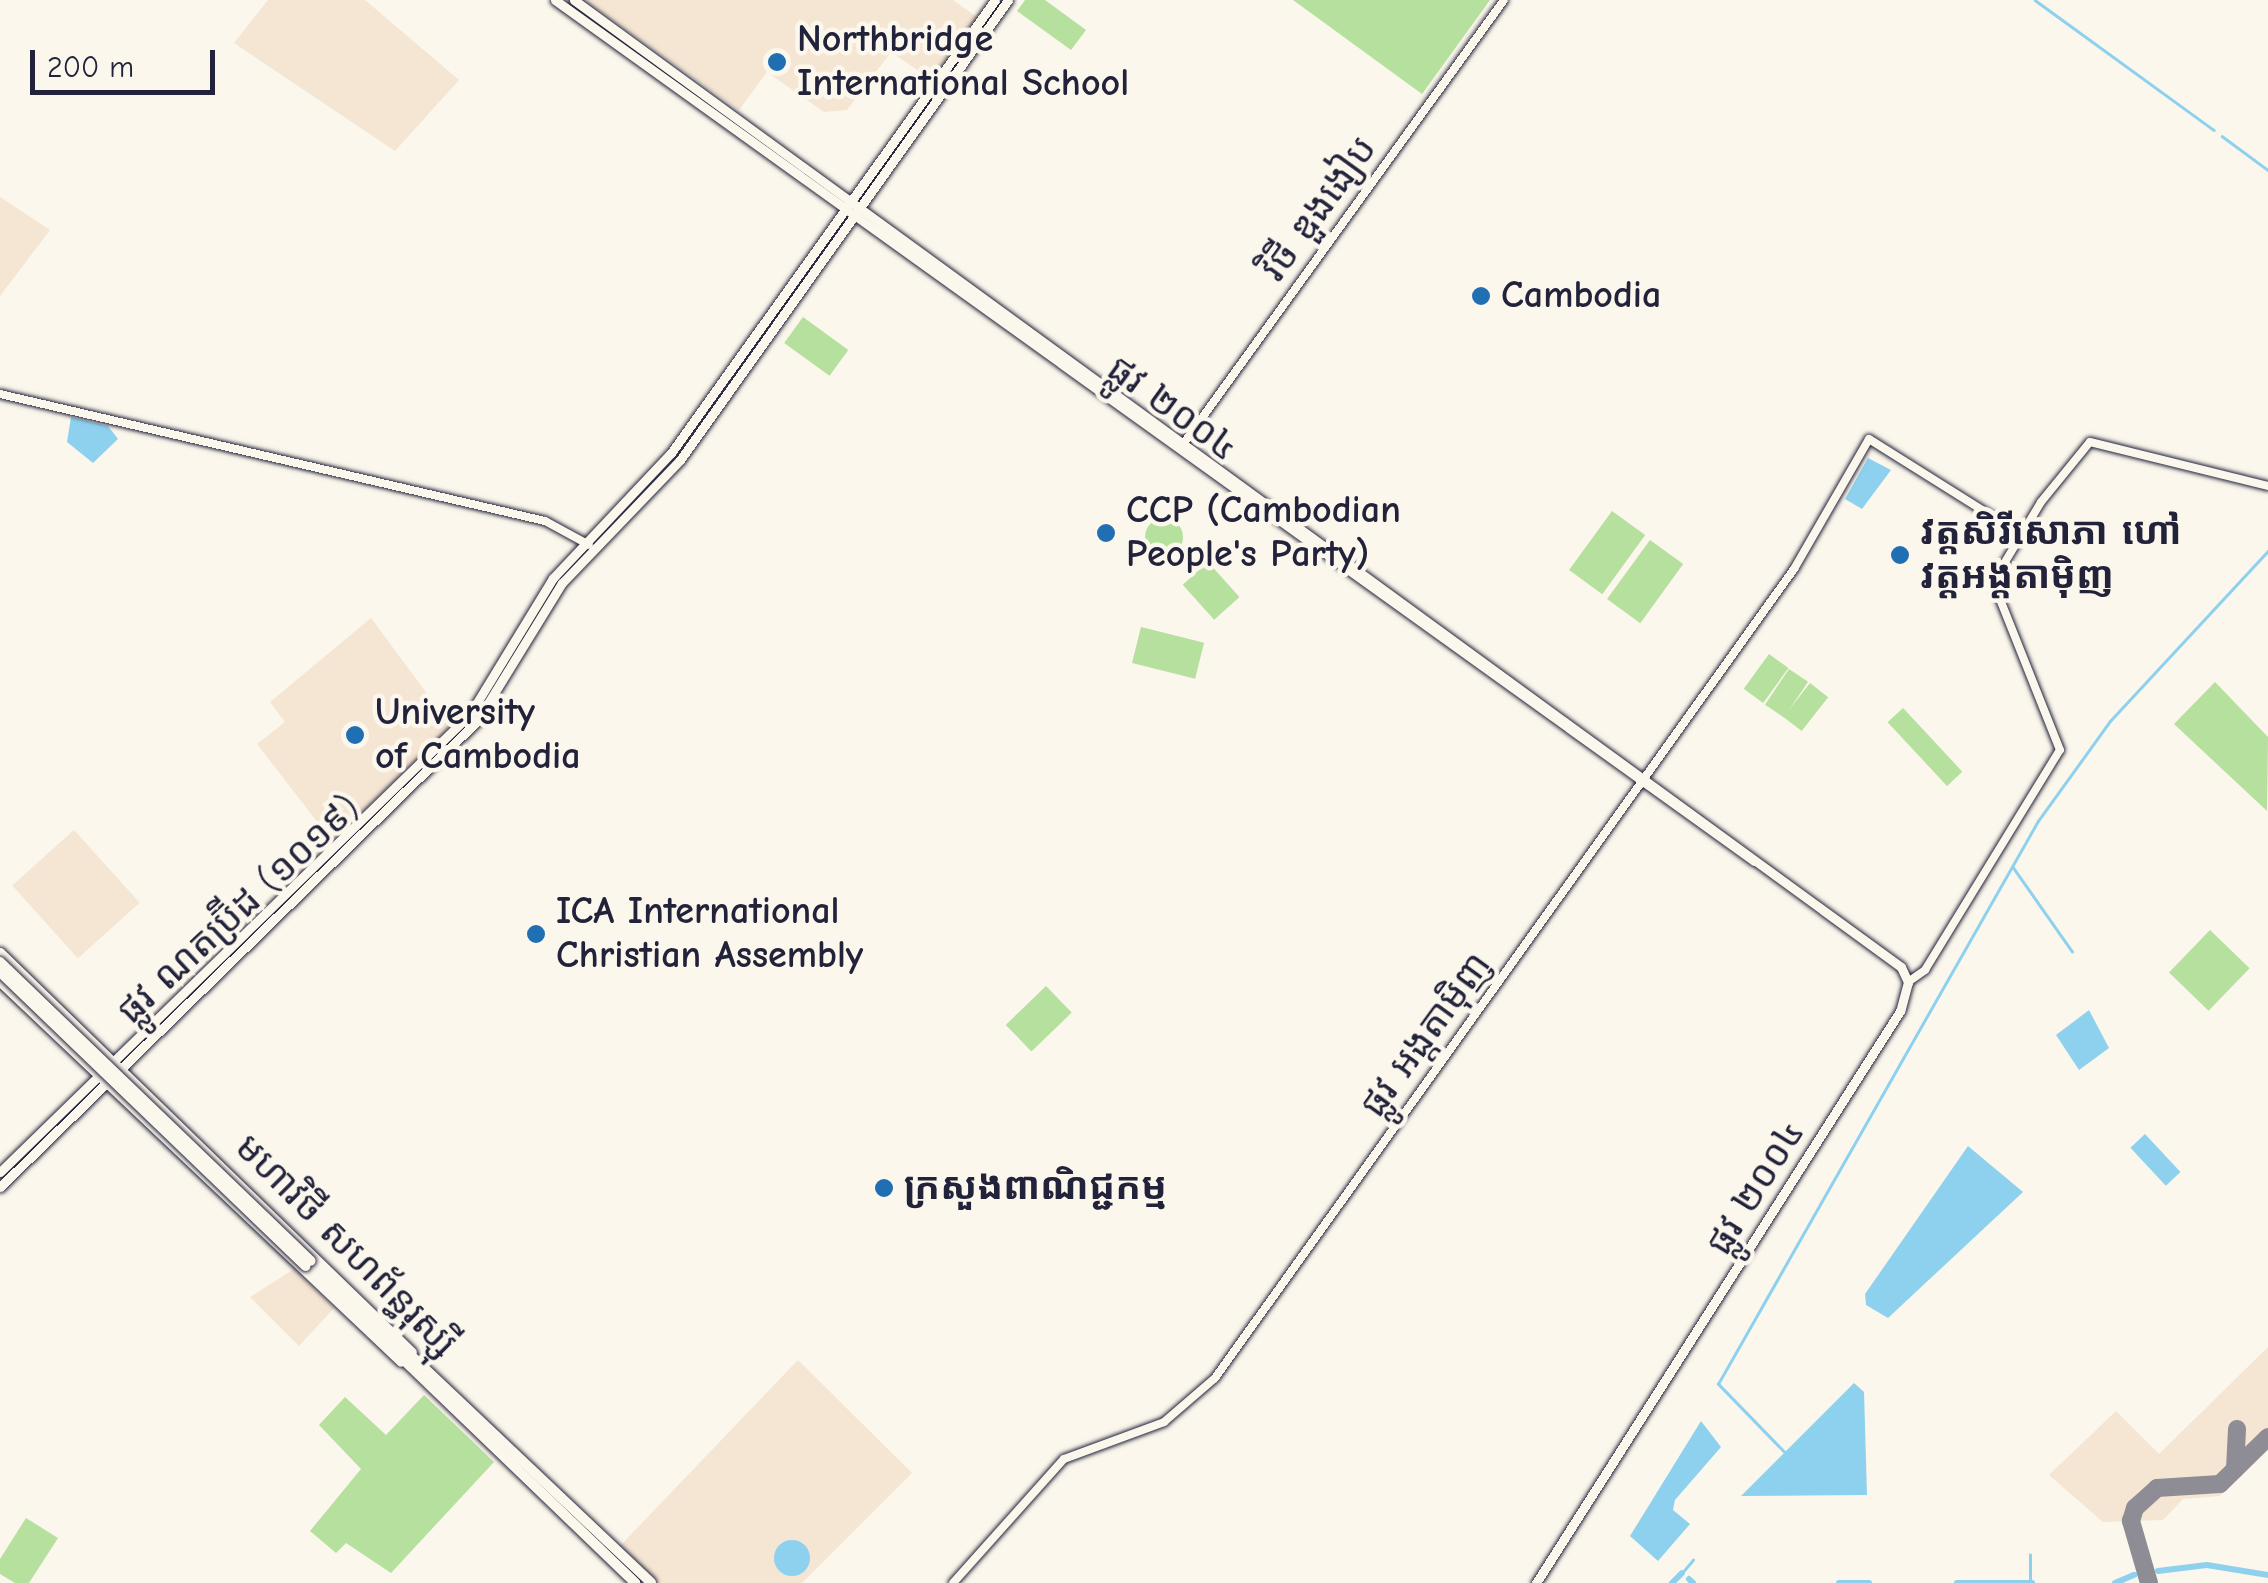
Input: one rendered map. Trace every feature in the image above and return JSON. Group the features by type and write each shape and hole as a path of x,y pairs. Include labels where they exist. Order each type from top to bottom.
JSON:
{"highway":[{"path":"0,962 308,1263"},
{"path":"0,972 413,1363"},
{"name":"មហាវិថី សហព័ន្ធរុស្ស៊ី","path":"413,1363 635,1583"},
{"name":"មហាវិថី សហព័ន្ធរុស្ស៊ី","path":"413,1363 651,1583"}],"main road":[{"name":"ផ្លូវ ២០០៤","path":"555,0 854,208"},
{"name":"ផ្លូវ ២០០៤","path":"574,0 1639,785 1756,862 1898,964 1908,982 1900,1011 1790,1190 1536,1583"},
{"path":"854,208 995,0"},
{"path":"854,208 1008,0"},
{"name":"ផ្លូវ ណតប្រ៊ីដ (១០១៩)","path":"99,1077 472,727 588,544 663,482 854,208"},
{"name":"ផ្លូវ ២០០៤","path":"1182,446 1646,775 1756,862"},
{"name":"មហាវិថី សហព័ន្ធរុស្ស៊ី","path":"0,952 193,1137 413,1363"},
{"path":"0,982 13,980 16,967"},
{"name":"មហាវិថី សហព័ន្ធរុស្ស៊ី","path":"0,982 178,1154 413,1363"},
{"path":"0,1172 99,1077"},
{"path":"0,1187 99,1077"},
{"path":"178,1154 180,1139 193,1137"}],"street":[{"name":"វិថី ឌួងងៀប","path":"1182,446 1504,0"},
{"path":"0,394 545,521 588,544"},
{"name":"ផ្លូវ អង្តតាម៉ិញ","path":"954,1583 1064,1459 1164,1422 1214,1378 1794,569 1869,438 2019,533"},
{"path":"1908,982 1925,970 2060,750 1993,582 2019,533 2090,442 2268,486"}],"shaded area":[{"path":"268,0 365,0 459,80 395,151 234,43"},
{"name":"Northbridge International School","path":"584,0 953,0 978,18 932,80 891,52 847,110 824,112 767,72 739,110"},
{"path":"0,197 50,230 0,296"},
{"name":"University of Cambodia","path":"371,618 451,726 332,841 257,744 285,722 270,702"},
{"path":"74,830 140,903 78,958 12,886"},
{"path":"294,1269 334,1308 299,1346 250,1297"},
{"path":"2268,1347 2268,1449 2220,1496 2183,1499 2163,1520 2103,1522 2049,1475 2116,1411 2159,1454"},
{"path":"798,1360 912,1473 802,1583 657,1583 619,1547"}],"green space":[{"path":"1025,0 1045,0 1086,30 1071,50 1017,11"},
{"path":"1293,0 1490,0 1422,94"},
{"path":"803,317 848,350 829,376 784,343"},
{"path":"1612,511 1645,535 1602,594 1569,570"},
{"path":"1164,518 1177,524 1183,537 1177,550 1164,556 1151,550 1145,537 1151,524"},
{"path":"1650,540 1683,564 1640,623 1607,599"},
{"path":"1208,562 1239,597 1214,620 1183,585"},
{"path":"1141,627 1204,643 1195,679 1132,663"},
{"path":"1769,654 1788,668 1763,703 1744,689"},
{"path":"1789,669 1808,682 1784,718 1765,705"},
{"path":"2215,682 2268,737 2267,811 2174,724"},
{"path":"1810,683 1828,697 1802,731 1784,717"},
{"path":"1903,708 1962,772 1947,786 1888,722"},
{"path":"2210,930 2250,968 2209,1011 2169,972"},
{"path":"1046,986 1072,1013 1031,1052 1006,1025"},
{"path":"424,1395 494,1462 391,1573 346,1543 336,1553 310,1531 361,1469 319,1425 345,1397 386,1435"},
{"path":"26,1518 58,1538 29,1583 15,1583 0,1574 0,1559"}],"water":[{"path":"71,417 108,426 118,439 93,463 67,442"},
{"path":"1868,458 1891,470 1862,509 1845,499"},
{"path":"2089,1010 2109,1048 2079,1070 2056,1035"},
{"path":"2145,1134 2180,1172 2166,1186 2130,1148"},
{"path":"1968,1146 2023,1192 1888,1318 1866,1305 1865,1294"},
{"path":"1854,1383 1864,1392 1867,1495 1741,1496"},
{"path":"1701,1421 1721,1447 1675,1500 1673,1510 1690,1524 1658,1561 1630,1536"},
{"path":"792,1540 805,1545 810,1558 805,1571 792,1576 779,1571 774,1558 779,1545"}],"waterway":[{"path":"2035,0 2214,130"},
{"path":"2222,136 2268,170"},
{"path":"1785,1453 1718,1384 2038,821 2110,721 2268,551"},
{"path":"2013,867 2072,951"},
{"path":"2030,1555 2030,1582"},
{"path":"1682,1573 1693,1560"},
{"path":"2158,1571 2207,1565 2268,1575"},
{"path":"1672,1583 1682,1573"},
{"path":"2115,1583 2134,1575"},
{"path":"1689,1579 1693,1583"},
{"path":"1839,1583 1869,1583"},
{"path":"1957,1583 2032,1583"}],"taxiway":[{"path":"2235,1469 2237,1429"},
{"path":"2149,1583 2131,1521 2135,1508 2157,1488 2220,1484 2268,1437"}],"place":[{"name":"Northbridge International School","path":"777,62"},
{"name":"Cambodia","path":"1481,296"},
{"name":"CCP (Cambodian People's Party)","path":"1106,533"},
{"name":"វត្តសិរីសោភា ហៅ វត្តអង្តតាម៉ិញ","path":"1900,555"},
{"name":"University of Cambodia","path":"355,735"},
{"name":"ICA International Christian Assembly","path":"536,934"},
{"name":"ក្រសួងពាណិជ្ជកម្ម","path":"884,1188"}]}
